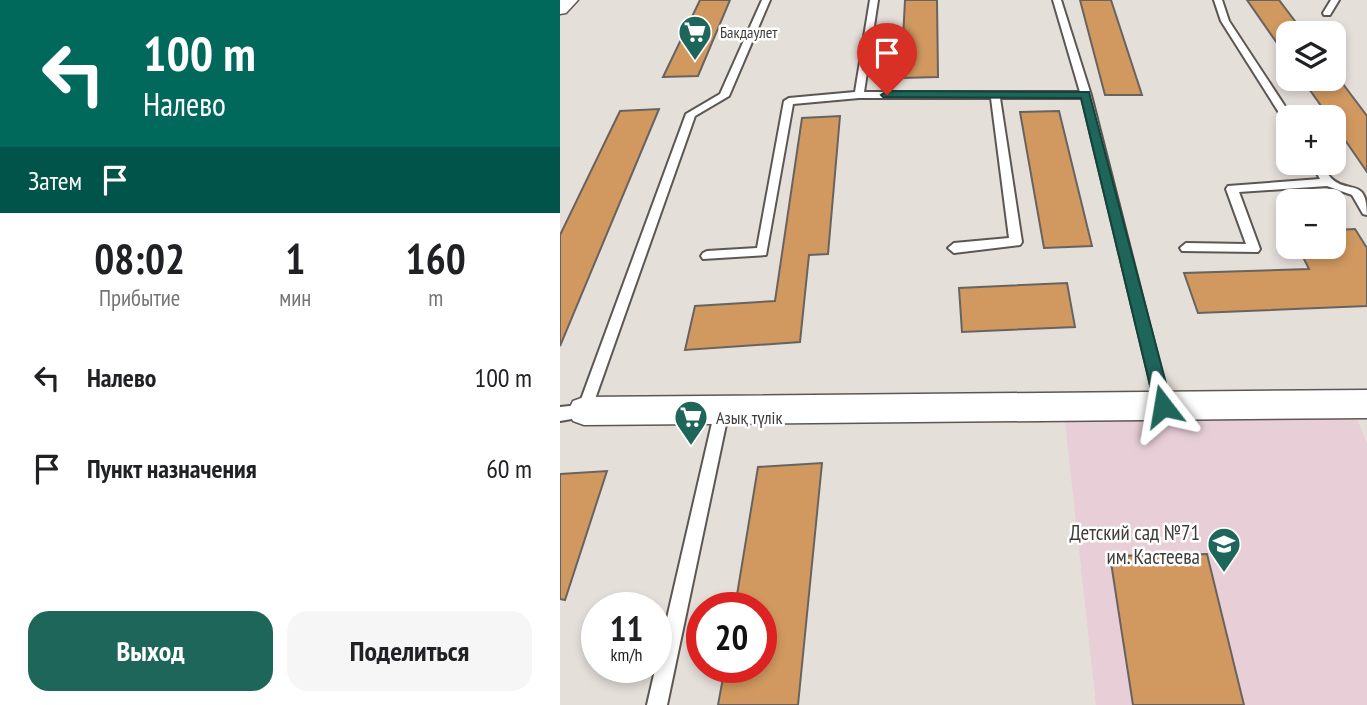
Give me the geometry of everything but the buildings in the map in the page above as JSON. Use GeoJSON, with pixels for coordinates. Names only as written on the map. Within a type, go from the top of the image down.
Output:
{"type":"FeatureCollection","features":[{"type":"Feature","properties":{"kind":"street"},"geometry":{"type":"LineString","coordinates":[[560,9],[569,0]]}},
{"type":"Feature","properties":{"kind":"street"},"geometry":{"type":"LineString","coordinates":[[572,413],[1163,406],[1366,407]]}},
{"type":"Feature","properties":{"kind":"lane"},"geometry":{"type":"LineString","coordinates":[[572,413],[691,114],[724,96],[766,0]]}},
{"type":"Feature","properties":{"kind":"lane"},"geometry":{"type":"LineString","coordinates":[[859,95],[874,0]]}},
{"type":"Feature","properties":{"kind":"lane"},"geometry":{"type":"LineString","coordinates":[[1056,0],[1086,94],[1163,406]]}},
{"type":"Feature","properties":{"kind":"lane"},"geometry":{"type":"LineString","coordinates":[[1218,0],[1226,21],[1279,105]]}},
{"type":"Feature","properties":{"kind":"lane"},"geometry":{"type":"LineString","coordinates":[[1327,13],[1335,0]]}},
{"type":"Feature","properties":{"kind":"lane"},"geometry":{"type":"LineString","coordinates":[[707,256],[762,252],[789,101],[859,95],[1086,94]]}},
{"type":"Feature","properties":{"kind":"lane"},"geometry":{"type":"LineString","coordinates":[[954,248],[1016,242],[995,95]]}},
{"type":"Feature","properties":{"kind":"lane"},"geometry":{"type":"LineString","coordinates":[[1324,175],[1328,182]]}},
{"type":"Feature","properties":{"kind":"lane"},"geometry":{"type":"LineString","coordinates":[[1186,248],[1254,249],[1232,189],[1328,182],[1356,192],[1367,211]]}},
{"type":"Feature","properties":{"kind":"lane"},"geometry":{"type":"LineString","coordinates":[[657,705],[722,410]]}},
{"type":"Feature","properties":{"kind":"shaded area","name":"Детский сад №71 им. Кастеева"},"geometry":{"type":"Polygon","coordinates":[[[1351,405],[1367,443],[1367,705],[1096,705],[1065,422],[1351,405]]]}},
{"type":"Feature","properties":{"kind":"place","name":"Бакдаулет"},"geometry":{"type":"Point","coordinates":[695,62]}},
{"type":"Feature","properties":{"kind":"place","name":"Азық түлік"},"geometry":{"type":"Point","coordinates":[691,447]}},
{"type":"Feature","properties":{"kind":"place","name":"Детский сад №71 им. Кастеева"},"geometry":{"type":"Point","coordinates":[1224,574]}},
{"type":"Feature","properties":{"kind":"route"},"geometry":{"type":"LineString","coordinates":[[887,95],[1086,94],[1163,406]]}}]}
